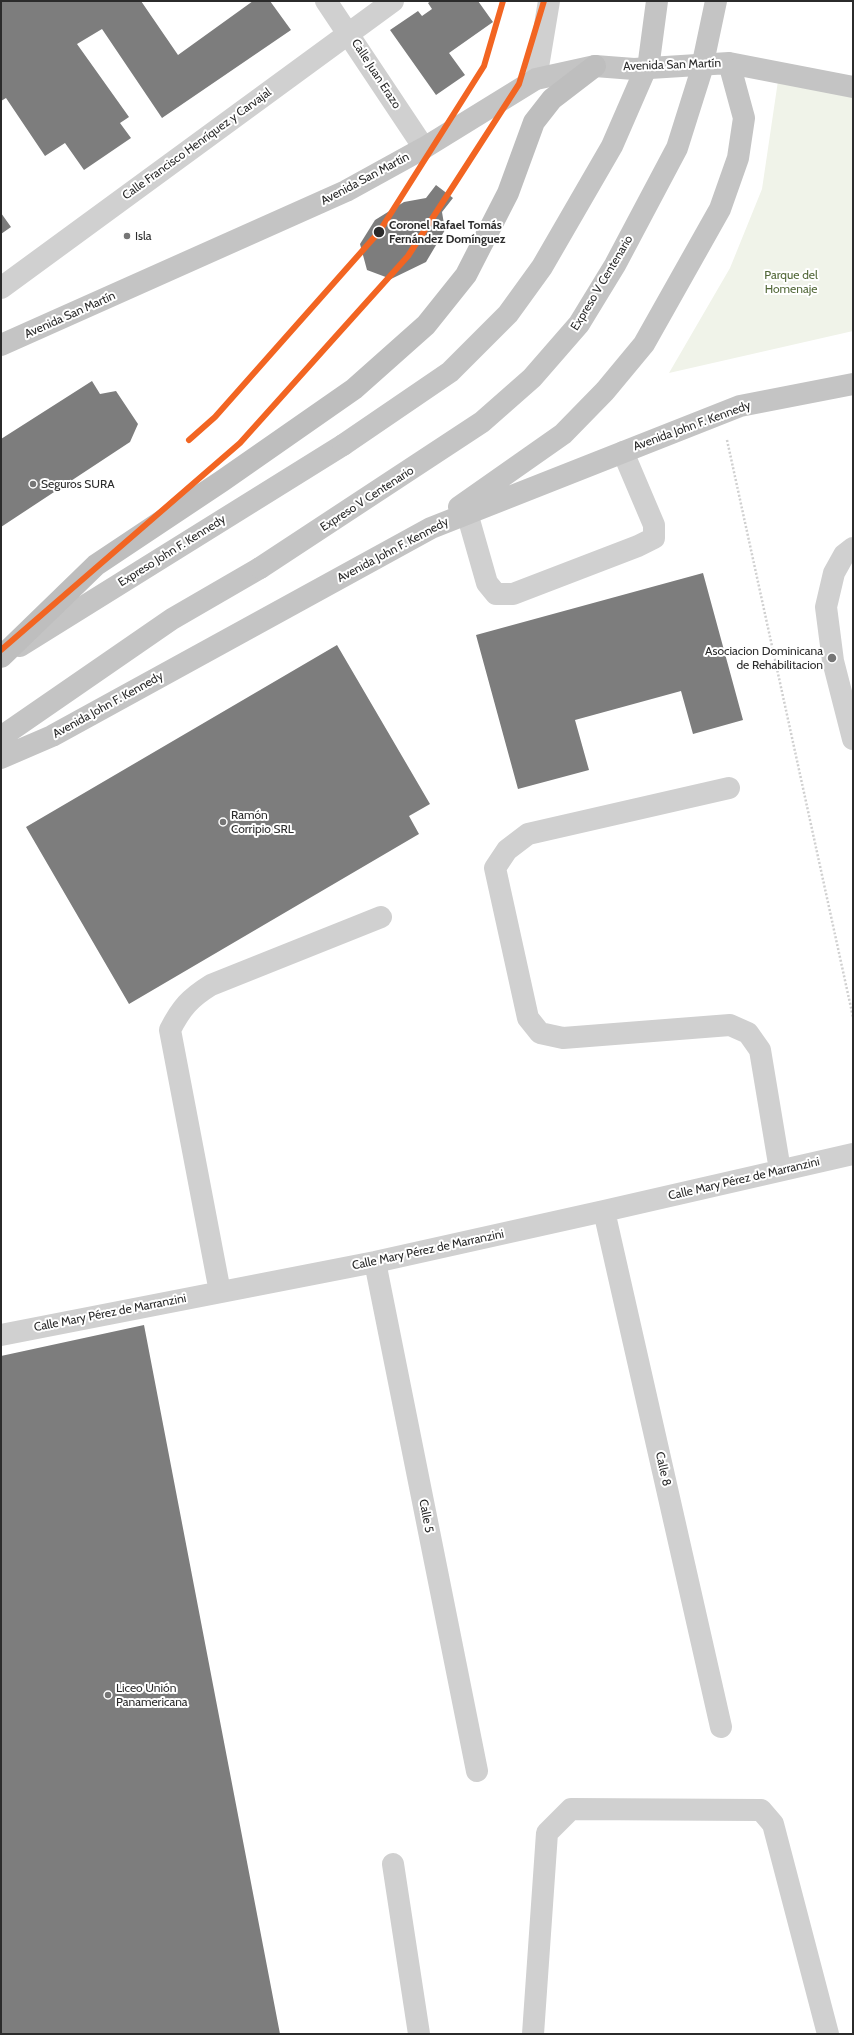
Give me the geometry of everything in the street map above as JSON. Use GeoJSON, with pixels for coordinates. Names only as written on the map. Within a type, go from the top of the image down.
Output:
{"type":"FeatureCollection","features":[{"type":"Feature","properties":{"kind":"highway"},"geometry":{"type":"LineString","coordinates":[[2,657],[96,565],[222,481],[354,389],[426,326],[466,275],[508,193],[534,122],[552,99],[595,66]]}},
{"type":"Feature","properties":{"kind":"main road","name":"Expreso John F. Kennedy"},"geometry":{"type":"LineString","coordinates":[[2,657],[343,445],[450,372],[508,314],[542,267],[612,146],[649,61],[657,1]]}},
{"type":"Feature","properties":{"kind":"main road","name":"Expreso V Centenario"},"geometry":{"type":"LineString","coordinates":[[1,737],[172,619],[260,568],[482,422],[532,378],[579,324],[615,265],[677,148],[701,72],[716,1]]}},
{"type":"Feature","properties":{"kind":"main road","name":"Avenida San Martín"},"geometry":{"type":"LineString","coordinates":[[1,345],[346,191],[424,148],[536,78],[595,66],[634,69],[730,63],[853,87]]}},
{"type":"Feature","properties":{"kind":"main road"},"geometry":{"type":"LineString","coordinates":[[431,528],[563,434],[605,391],[644,344],[720,209],[738,158],[744,118],[730,63]]}},
{"type":"Feature","properties":{"kind":"main road","name":"Avenida John F. Kennedy"},"geometry":{"type":"LineString","coordinates":[[1,758],[52,736],[431,528],[740,406],[853,384]]}},
{"type":"Feature","properties":{"kind":"street","name":"Calle Juan Erazo"},"geometry":{"type":"LineString","coordinates":[[326,1],[349,32],[424,148]]}},
{"type":"Feature","properties":{"kind":"street","name":"Calle Francisco Henríquez y Carvajal"},"geometry":{"type":"LineString","coordinates":[[1,288],[393,1]]}},
{"type":"Feature","properties":{"kind":"street"},"geometry":{"type":"LineString","coordinates":[[536,78],[549,1]]}},
{"type":"Feature","properties":{"kind":"street"},"geometry":{"type":"LineString","coordinates":[[467,513],[487,583],[496,594],[513,594],[638,546],[654,538],[654,525],[623,452]]}},
{"type":"Feature","properties":{"kind":"street"},"geometry":{"type":"LineString","coordinates":[[853,548],[844,555],[834,573],[826,607],[833,661],[853,739]]}},
{"type":"Feature","properties":{"kind":"street"},"geometry":{"type":"LineString","coordinates":[[729,788],[528,834],[507,850],[495,868],[528,1018],[540,1033],[563,1038],[730,1025],[748,1033],[760,1050],[780,1170]]}},
{"type":"Feature","properties":{"kind":"street"},"geometry":{"type":"LineString","coordinates":[[220,1292],[170,1030],[179,1012],[194,995],[211,985],[381,917]]}},
{"type":"Feature","properties":{"kind":"street","name":"Calle Mary Pérez de Marranzini"},"geometry":{"type":"LineString","coordinates":[[1,1335],[375,1262],[853,1154]]}},
{"type":"Feature","properties":{"kind":"street","name":"Calle 8"},"geometry":{"type":"LineString","coordinates":[[604,1211],[721,1727]]}},
{"type":"Feature","properties":{"kind":"street","name":"Calle 5"},"geometry":{"type":"LineString","coordinates":[[375,1262],[477,1771]]}},
{"type":"Feature","properties":{"kind":"street"},"geometry":{"type":"LineString","coordinates":[[533,2034],[547,1834],[571,1809],[761,1810],[773,1824],[828,2034]]}},
{"type":"Feature","properties":{"kind":"street"},"geometry":{"type":"LineString","coordinates":[[393,1864],[419,2034]]}},
{"type":"Feature","properties":{"kind":"path"},"geometry":{"type":"LineString","coordinates":[[721,414],[853,1018]]}},
{"type":"Feature","properties":{"kind":"green space","name":"Parque del Homenaje"},"geometry":{"type":"Polygon","coordinates":[[[779,74],[853,90],[853,331],[669,373],[730,268],[762,189],[779,74]]]}},
{"type":"Feature","properties":{"kind":"building"},"geometry":{"type":"Polygon","coordinates":[[[1,1],[141,1],[178,55],[253,1],[270,1],[291,30],[162,118],[102,29],[77,44],[129,117],[120,123],[131,138],[84,170],[65,143],[45,156],[6,98],[1,101],[1,1]]]}},
{"type":"Feature","properties":{"kind":"building"},"geometry":{"type":"Polygon","coordinates":[[[431,1],[478,1],[493,22],[449,53],[465,75],[436,95],[390,30],[418,11],[422,16],[432,9],[428,3],[431,1]]]}},
{"type":"Feature","properties":{"kind":"building"},"geometry":{"type":"Polygon","coordinates":[[[436,185],[453,198],[442,212],[445,230],[426,262],[391,279],[367,270],[360,244],[375,220],[404,202],[426,198],[436,185]]]}},
{"type":"Feature","properties":{"kind":"building"},"geometry":{"type":"Polygon","coordinates":[[[1,213],[11,227],[1,234],[1,213]]]}},
{"type":"Feature","properties":{"kind":"building","name":"Seguros SURA"},"geometry":{"type":"Polygon","coordinates":[[[92,381],[100,394],[116,391],[138,424],[130,442],[1,527],[1,439],[92,381]]]}},
{"type":"Feature","properties":{"kind":"building"},"geometry":{"type":"Polygon","coordinates":[[[703,573],[743,720],[693,734],[681,691],[575,720],[589,770],[518,789],[476,635],[703,573]]]}},
{"type":"Feature","properties":{"kind":"building","name":"Ramón Corripio SRL"},"geometry":{"type":"Polygon","coordinates":[[[337,645],[430,804],[409,816],[419,834],[129,1004],[26,827],[337,645]]]}},
{"type":"Feature","properties":{"kind":"building","name":"Liceo Unión Panamericana"},"geometry":{"type":"Polygon","coordinates":[[[144,1325],[280,2034],[1,2034],[1,1356],[144,1325]]]}},
{"type":"Feature","properties":{"kind":"transit line"},"geometry":{"type":"LineString","coordinates":[[189,440],[215,417],[379,232],[484,66],[503,1]]}},
{"type":"Feature","properties":{"kind":"transit line"},"geometry":{"type":"LineString","coordinates":[[1,650],[240,443],[408,256],[519,84],[544,1]]}},
{"type":"Feature","properties":{"kind":"place","name":"Coronel Rafael Tomás Fernández Domínguez"},"geometry":{"type":"Point","coordinates":[379,232]}},
{"type":"Feature","properties":{"kind":"place","name":"Isla"},"geometry":{"type":"Point","coordinates":[127,236]}},
{"type":"Feature","properties":{"kind":"place","name":"Seguros SURA"},"geometry":{"type":"Point","coordinates":[33,484]}},
{"type":"Feature","properties":{"kind":"place","name":"Asociacion Dominicana de Rehabilitacion"},"geometry":{"type":"Point","coordinates":[832,658]}},
{"type":"Feature","properties":{"kind":"place","name":"Ramón Corripio SRL"},"geometry":{"type":"Point","coordinates":[223,822]}},
{"type":"Feature","properties":{"kind":"place","name":"Liceo Unión Panamericana"},"geometry":{"type":"Point","coordinates":[108,1695]}}]}
